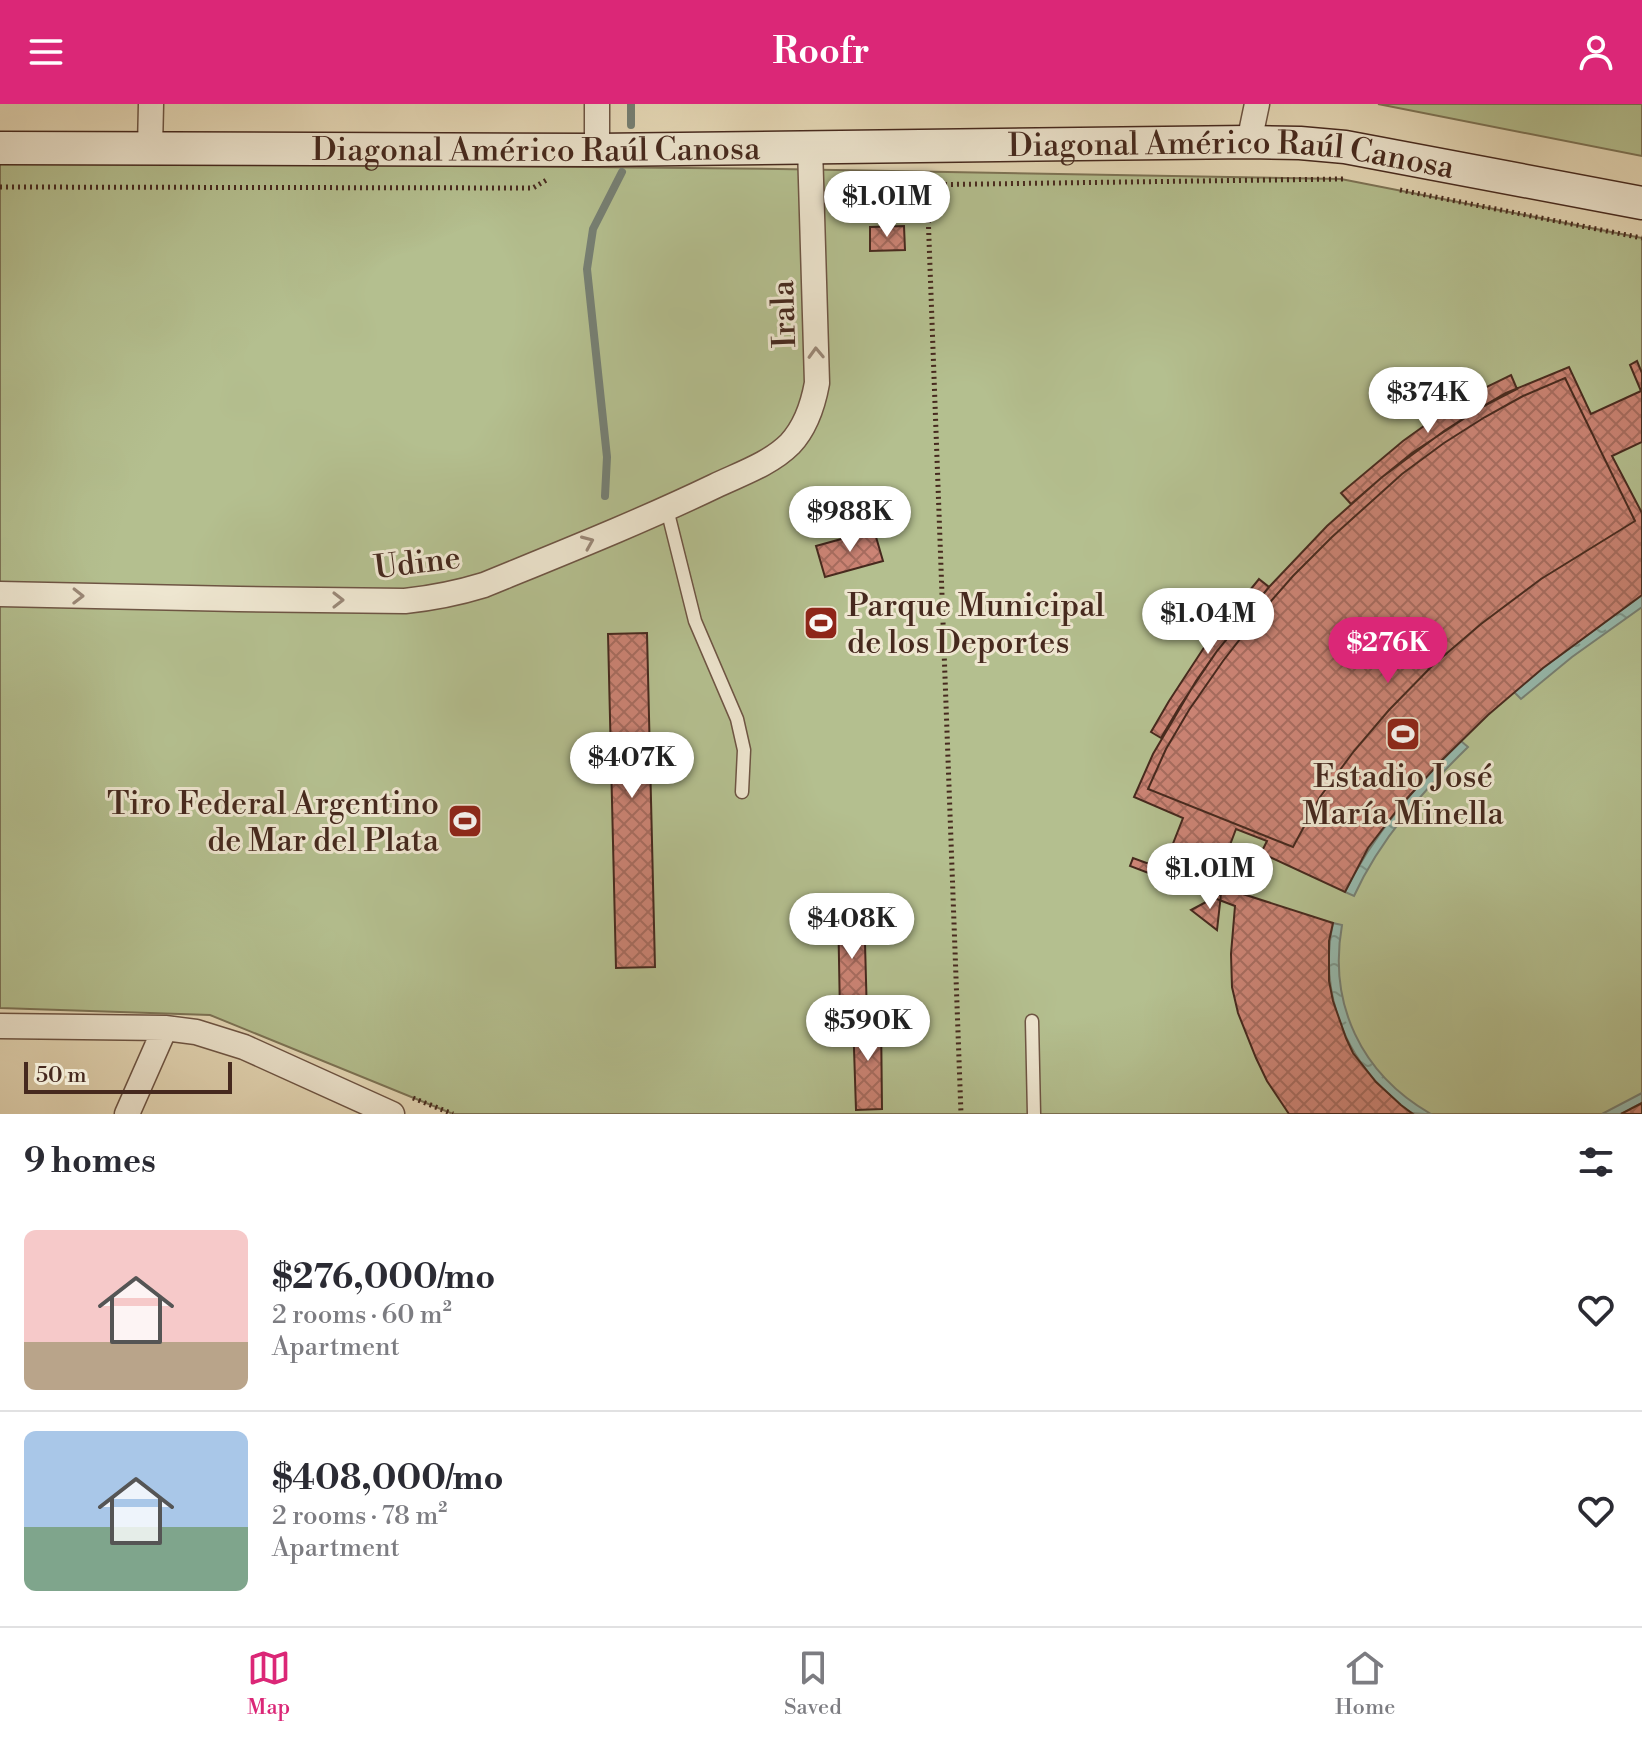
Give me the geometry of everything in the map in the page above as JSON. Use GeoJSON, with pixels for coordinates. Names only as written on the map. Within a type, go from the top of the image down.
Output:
{"type":"FeatureCollection","features":[{"type":"Feature","properties":{"kind":"street"},"geometry":{"type":"LineString","coordinates":[[150,148],[151,104]]}},
{"type":"Feature","properties":{"kind":"street"},"geometry":{"type":"LineString","coordinates":[[597,104],[603,150]]}},
{"type":"Feature","properties":{"kind":"street"},"geometry":{"type":"LineString","coordinates":[[1249,142],[1257,104]]}},
{"type":"Feature","properties":{"kind":"street","name":"Diagonal Américo Raúl Canosa"},"geometry":{"type":"LineString","coordinates":[[0,148],[603,150],[1300,143],[1345,147],[1642,203]]}},
{"type":"Feature","properties":{"kind":"street","name":"Irala"},"geometry":{"type":"LineString","coordinates":[[802,428],[813,405],[817,383],[810,147]]}},
{"type":"Feature","properties":{"kind":"street","name":"Udine"},"geometry":{"type":"LineString","coordinates":[[0,594],[253,600],[405,601],[432,598],[484,585],[667,509],[768,461],[789,444],[802,428]]}},
{"type":"Feature","properties":{"kind":"street"},"geometry":{"type":"LineString","coordinates":[[0,1026],[165,1028],[196,1032],[244,1047],[392,1114]]}},
{"type":"Feature","properties":{"kind":"street"},"geometry":{"type":"LineString","coordinates":[[127,1114],[165,1028]]}},
{"type":"Feature","properties":{"kind":"lane"},"geometry":{"type":"LineString","coordinates":[[667,509],[695,621],[737,719],[744,750],[742,792]]}},
{"type":"Feature","properties":{"kind":"lane"},"geometry":{"type":"LineString","coordinates":[[1032,1021],[1034,1114]]}},
{"type":"Feature","properties":{"kind":"path"},"geometry":{"type":"LineString","coordinates":[[0,187],[533,188],[603,150]]}},
{"type":"Feature","properties":{"kind":"path"},"geometry":{"type":"LineString","coordinates":[[811,187],[1341,179],[1356,182]]}},
{"type":"Feature","properties":{"kind":"path"},"geometry":{"type":"LineString","coordinates":[[927,185],[961,1114]]}},
{"type":"Feature","properties":{"kind":"path"},"geometry":{"type":"LineString","coordinates":[[1386,188],[1642,238]]}},
{"type":"Feature","properties":{"kind":"green space"},"geometry":{"type":"Polygon","coordinates":[[[1378,104],[1642,104],[1642,156],[1378,104]]]}},
{"type":"Feature","properties":{"kind":"green space","name":"Parque Municipal de los Deportes"},"geometry":{"type":"Polygon","coordinates":[[[0,161],[779,169],[1341,179],[1642,238],[1642,1114],[453,1114],[210,1015],[0,1008],[0,161]]]}},
{"type":"Feature","properties":{"kind":"water"},"geometry":{"type":"Polygon","coordinates":[[[1642,595],[1642,607],[1572,657],[1521,699],[1514,692],[1543,668],[1642,595]]]}},
{"type":"Feature","properties":{"kind":"water"},"geometry":{"type":"Polygon","coordinates":[[[1461,741],[1468,747],[1390,835],[1354,896],[1345,892],[1369,850],[1397,812],[1461,741]]]}},
{"type":"Feature","properties":{"kind":"water"},"geometry":{"type":"Polygon","coordinates":[[[1333,923],[1342,925],[1340,982],[1355,1034],[1386,1079],[1431,1114],[1412,1113],[1393,1099],[1368,1072],[1344,1033],[1329,968],[1333,923]]]}},
{"type":"Feature","properties":{"kind":"water"},"geometry":{"type":"Polygon","coordinates":[[[1642,1093],[1642,1103],[1621,1114],[1602,1114],[1642,1093]]]}},
{"type":"Feature","properties":{"kind":"building"},"geometry":{"type":"Polygon","coordinates":[[[904,226],[905,250],[870,251],[870,227],[904,226]]]}},
{"type":"Feature","properties":{"kind":"building"},"geometry":{"type":"Polygon","coordinates":[[[1637,361],[1642,373],[1642,442],[1612,456],[1642,513],[1642,595],[1543,668],[1443,759],[1401,805],[1368,848],[1345,892],[1261,853],[1267,841],[1236,829],[1215,885],[1333,923],[1329,941],[1329,981],[1346,1038],[1353,1053],[1376,1082],[1413,1114],[1289,1114],[1267,1081],[1238,1013],[1232,987],[1231,954],[1235,906],[1130,866],[1133,858],[1163,869],[1183,818],[1134,797],[1153,754],[1196,681],[1269,587],[1327,526],[1381,478],[1412,453],[1480,408],[1506,393],[1569,367],[1591,414],[1641,391],[1630,365],[1637,361]]]}},
{"type":"Feature","properties":{"kind":"building"},"geometry":{"type":"Polygon","coordinates":[[[1511,375],[1517,389],[1444,431],[1351,504],[1341,493],[1435,418],[1472,394],[1511,375]]]}},
{"type":"Feature","properties":{"kind":"building"},"geometry":{"type":"Polygon","coordinates":[[[1565,378],[1635,521],[1541,579],[1432,666],[1354,751],[1320,797],[1293,847],[1148,789],[1166,749],[1223,661],[1293,576],[1332,537],[1402,474],[1444,443],[1523,396],[1565,378]]]}},
{"type":"Feature","properties":{"kind":"building"},"geometry":{"type":"Polygon","coordinates":[[[874,530],[883,561],[825,577],[816,546],[874,530]]]}},
{"type":"Feature","properties":{"kind":"building"},"geometry":{"type":"Polygon","coordinates":[[[1259,579],[1269,587],[1217,651],[1161,738],[1151,732],[1207,643],[1259,579]]]}},
{"type":"Feature","properties":{"kind":"building"},"geometry":{"type":"Polygon","coordinates":[[[647,633],[655,967],[616,968],[608,634],[647,633]]]}},
{"type":"Feature","properties":{"kind":"building"},"geometry":{"type":"Polygon","coordinates":[[[1221,894],[1217,930],[1191,910],[1221,894]]]}},
{"type":"Feature","properties":{"kind":"building"},"geometry":{"type":"Polygon","coordinates":[[[838,905],[864,906],[867,1017],[840,1015],[838,905]]]}},
{"type":"Feature","properties":{"kind":"building"},"geometry":{"type":"Polygon","coordinates":[[[881,1016],[882,1109],[856,1110],[853,1018],[881,1016]]]}},
{"type":"Feature","properties":{"kind":"building"},"geometry":{"type":"Polygon","coordinates":[[[1642,1103],[1642,1114],[1621,1114],[1642,1103]]]}},
{"type":"Feature","properties":{"kind":"waterway"},"geometry":{"type":"LineString","coordinates":[[631,104],[631,125]]}},
{"type":"Feature","properties":{"kind":"waterway"},"geometry":{"type":"LineString","coordinates":[[605,496],[607,457],[587,269],[593,229],[622,172]]}},
{"type":"Feature","properties":{"kind":"place","name":"Parque Municipal de los Deportes"},"geometry":{"type":"Point","coordinates":[821,623]}},
{"type":"Feature","properties":{"kind":"place","name":"Estadio José María Minella"},"geometry":{"type":"Point","coordinates":[1403,734]}},
{"type":"Feature","properties":{"kind":"place","name":"Tiro Federal Argentino de Mar del Plata"},"geometry":{"type":"Point","coordinates":[465,821]}}]}
